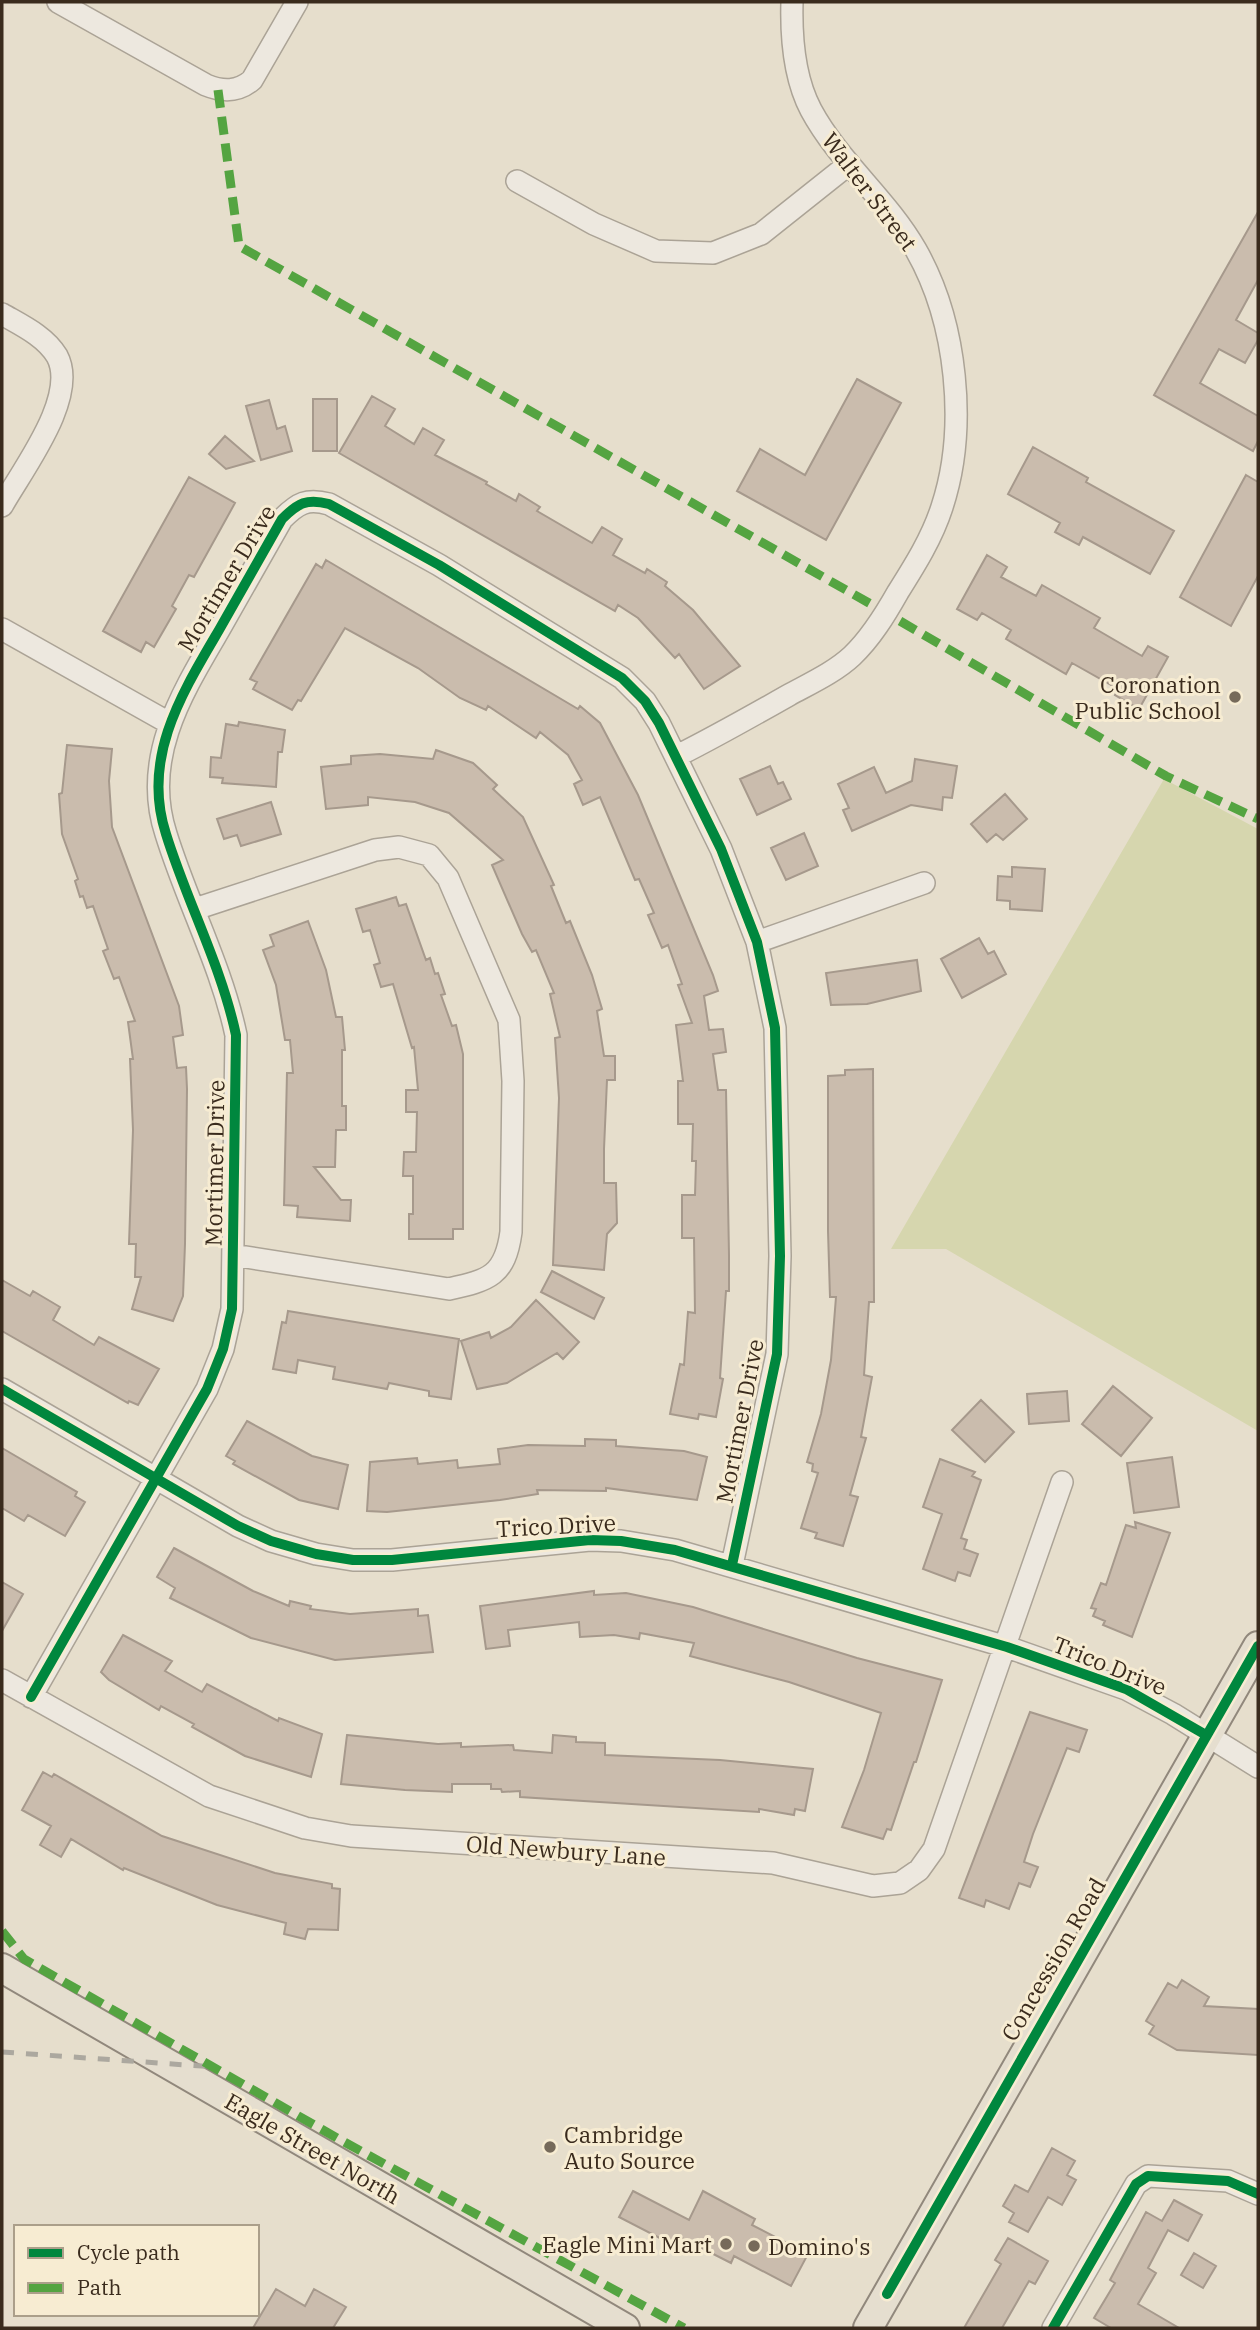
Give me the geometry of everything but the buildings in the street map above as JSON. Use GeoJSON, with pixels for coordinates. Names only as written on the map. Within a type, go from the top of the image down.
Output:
{"type":"FeatureCollection","features":[{"type":"Feature","properties":{"kind":"main road","name":"Concession Road"},"geometry":{"type":"LineString","coordinates":[[868,2328],[1258,1646]]}},
{"type":"Feature","properties":{"kind":"main road","name":"Eagle Street North"},"geometry":{"type":"LineString","coordinates":[[2,1968],[625,2328]]}},
{"type":"Feature","properties":{"kind":"street"},"geometry":{"type":"LineString","coordinates":[[58,2],[206,85],[226,91],[246,86],[252,80],[298,2]]}},
{"type":"Feature","properties":{"kind":"street","name":"Walter Street"},"geometry":{"type":"LineString","coordinates":[[677,756],[807,685],[850,658],[892,602],[925,549],[943,506],[954,421],[955,382],[951,347],[932,283],[898,221],[849,164],[811,110],[795,58],[791,32],[792,2]]}},
{"type":"Feature","properties":{"kind":"street"},"geometry":{"type":"LineString","coordinates":[[517,181],[593,224],[656,251],[713,253],[761,234],[849,164]]}},
{"type":"Feature","properties":{"kind":"street"},"geometry":{"type":"LineString","coordinates":[[2,314],[45,342],[57,356],[63,373],[58,406],[2,506]]}},
{"type":"Feature","properties":{"kind":"street","name":"Mortimer Drive"},"geometry":{"type":"LineString","coordinates":[[31,1697],[207,1390],[223,1349],[232,1309],[236,1035],[228,997],[165,833],[157,795],[161,756],[169,723],[178,701],[282,519],[295,506],[311,499],[329,504],[439,565],[622,678],[645,702],[677,756],[720,849],[757,942],[775,1028],[780,1256],[777,1354],[732,1565]]}},
{"type":"Feature","properties":{"kind":"street"},"geometry":{"type":"LineString","coordinates":[[2,629],[169,723]]}},
{"type":"Feature","properties":{"kind":"street"},"geometry":{"type":"LineString","coordinates":[[195,909],[375,850],[399,847],[429,855],[448,878],[509,1020],[513,1081],[511,1232],[508,1256],[494,1273],[482,1282],[449,1289],[233,1255]]}},
{"type":"Feature","properties":{"kind":"street"},"geometry":{"type":"LineString","coordinates":[[757,942],[924,884]]}},
{"type":"Feature","properties":{"kind":"street","name":"Trico Drive"},"geometry":{"type":"LineString","coordinates":[[2,1389],[214,1513],[271,1541],[316,1554],[353,1560],[392,1560],[590,1540],[621,1541],[676,1550],[1007,1647],[1126,1689],[1258,1767]]}},
{"type":"Feature","properties":{"kind":"street","name":"Old Newbury Lane"},"geometry":{"type":"LineString","coordinates":[[2,1680],[209,1796],[306,1828],[351,1836],[773,1863],[873,1886],[900,1882],[919,1870],[934,1849],[1007,1647],[1062,1482]]}},
{"type":"Feature","properties":{"kind":"street"},"geometry":{"type":"LineString","coordinates":[[1053,2328],[1136,2184],[1148,2176],[1228,2181],[1258,2194]]}},
{"type":"Feature","properties":{"kind":"green space"},"geometry":{"type":"Polygon","coordinates":[[[1164,779],[1258,829],[1258,1431],[946,1249],[891,1249],[1164,779]]]}},
{"type":"Feature","properties":{"kind":"railway"},"geometry":{"type":"LineString","coordinates":[[2,2052],[215,2067]]}},
{"type":"Feature","properties":{"kind":"marked path"},"geometry":{"type":"LineString","coordinates":[[218,90],[239,246],[876,607]]}},
{"type":"Feature","properties":{"kind":"marked path"},"geometry":{"type":"LineString","coordinates":[[900,621],[1166,776],[1258,819]]}},
{"type":"Feature","properties":{"kind":"marked path"},"geometry":{"type":"LineString","coordinates":[[2,1931],[24,1959],[337,2138],[684,2328]]}},
{"type":"Feature","properties":{"kind":"cycle path"},"geometry":{"type":"LineString","coordinates":[[31,1697],[207,1389],[223,1349],[232,1309],[236,1035],[222,984],[166,834],[160,806],[159,779],[162,753],[179,702],[282,519],[303,503],[329,504],[439,565],[622,678],[645,701],[659,723],[721,849],[757,942],[775,1028],[780,1256],[777,1354],[732,1565]]}},
{"type":"Feature","properties":{"kind":"cycle path"},"geometry":{"type":"LineString","coordinates":[[2,1389],[238,1526],[271,1541],[316,1554],[353,1560],[392,1560],[590,1540],[621,1541],[675,1550],[1007,1647],[1126,1689],[1206,1735]]}},
{"type":"Feature","properties":{"kind":"cycle path"},"geometry":{"type":"LineString","coordinates":[[887,2294],[1258,1646]]}},
{"type":"Feature","properties":{"kind":"cycle path"},"geometry":{"type":"LineString","coordinates":[[1053,2328],[1136,2184],[1148,2176],[1228,2181],[1258,2194]]}},
{"type":"Feature","properties":{"kind":"place","name":"Coronation Public School"},"geometry":{"type":"Point","coordinates":[1235,697]}},
{"type":"Feature","properties":{"kind":"place","name":"Cambridge Auto Source"},"geometry":{"type":"Point","coordinates":[550,2147]}},
{"type":"Feature","properties":{"kind":"place","name":"Eagle Mini Mart"},"geometry":{"type":"Point","coordinates":[726,2244]}},
{"type":"Feature","properties":{"kind":"place","name":"Domino's"},"geometry":{"type":"Point","coordinates":[754,2246]}}]}
